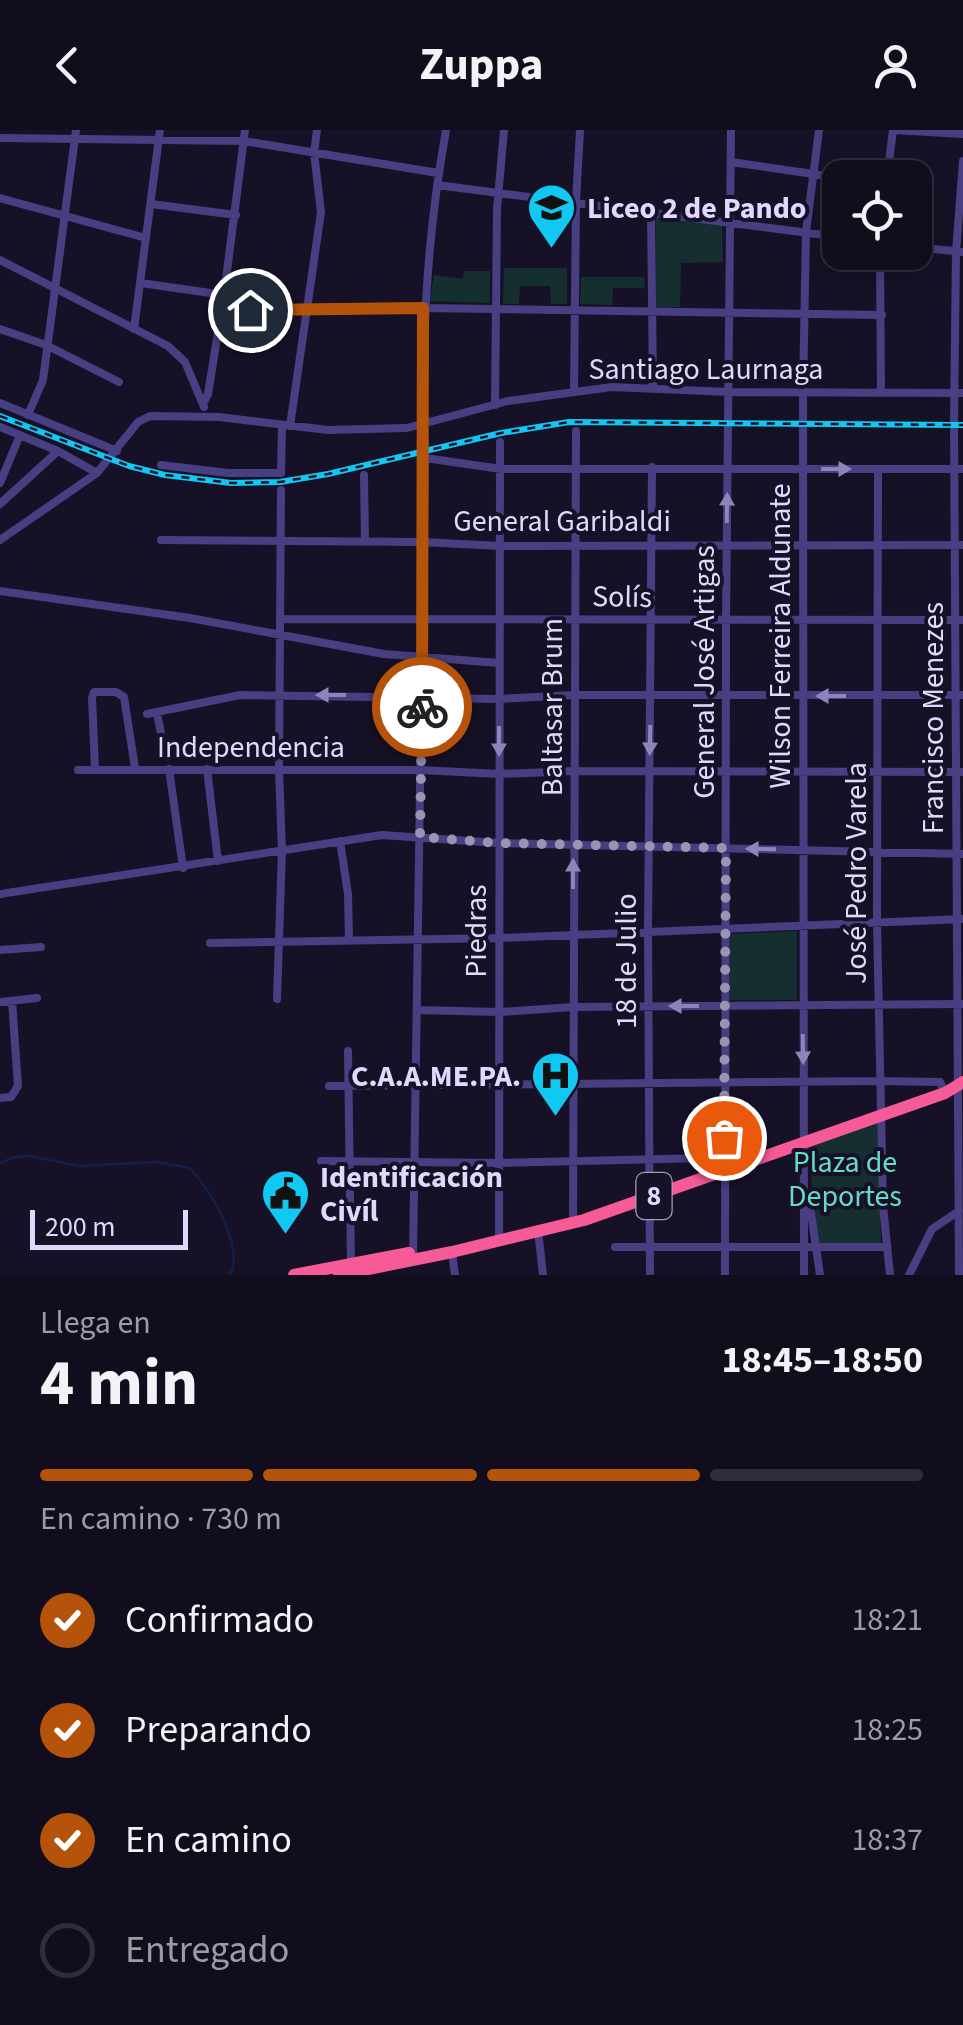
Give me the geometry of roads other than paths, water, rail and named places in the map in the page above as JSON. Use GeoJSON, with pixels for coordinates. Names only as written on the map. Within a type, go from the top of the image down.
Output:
{"type":"FeatureCollection","features":[{"type":"Feature","properties":{"kind":"highway","name":"8"},"geometry":{"type":"LineString","coordinates":[[294,1275],[413,1257],[572,1220],[882,1117],[955,1087]]}},
{"type":"Feature","properties":{"kind":"highway","name":"8"},"geometry":{"type":"LineString","coordinates":[[413,1257],[452,1252],[499,1237]]}},
{"type":"Feature","properties":{"kind":"street"},"geometry":{"type":"LineString","coordinates":[[203,404],[222,310],[245,130]]}},
{"type":"Feature","properties":{"kind":"street"},"geometry":{"type":"LineString","coordinates":[[161,465],[228,473],[282,472],[320,212],[314,153],[317,130]]}},
{"type":"Feature","properties":{"kind":"street"},"geometry":{"type":"LineString","coordinates":[[413,1257],[420,938],[423,308],[446,130]]}},
{"type":"Feature","properties":{"kind":"street"},"geometry":{"type":"LineString","coordinates":[[495,405],[498,192],[504,130]]}},
{"type":"Feature","properties":{"kind":"street"},"geometry":{"type":"LineString","coordinates":[[574,390],[580,130]]}},
{"type":"Feature","properties":{"kind":"street","name":"General José Artigas"},"geometry":{"type":"LineString","coordinates":[[725,1275],[726,620],[732,130]]}},
{"type":"Feature","properties":{"kind":"street","name":"Wilson Ferreira Aldunate"},"geometry":{"type":"LineString","coordinates":[[806,1173],[802,1006],[803,392],[806,232],[820,130]]}},
{"type":"Feature","properties":{"kind":"street"},"geometry":{"type":"LineString","coordinates":[[890,160],[894,130],[963,134]]}},
{"type":"Feature","properties":{"kind":"street"},"geometry":{"type":"LineString","coordinates":[[28,415],[43,380],[76,134]]}},
{"type":"Feature","properties":{"kind":"street"},"geometry":{"type":"LineString","coordinates":[[134,329],[160,135]]}},
{"type":"Feature","properties":{"kind":"street"},"geometry":{"type":"LineString","coordinates":[[0,138],[160,135],[244,141],[438,173]]}},
{"type":"Feature","properties":{"kind":"street","name":"Francisco Menezes"},"geometry":{"type":"LineString","coordinates":[[960,1275],[955,1087],[960,1004],[959,252],[963,161]]}},
{"type":"Feature","properties":{"kind":"street"},"geometry":{"type":"LineString","coordinates":[[731,162],[822,175]]}},
{"type":"Feature","properties":{"kind":"street"},"geometry":{"type":"LineString","coordinates":[[436,185],[822,234]]}},
{"type":"Feature","properties":{"kind":"street"},"geometry":{"type":"LineString","coordinates":[[0,198],[146,238]]}},
{"type":"Feature","properties":{"kind":"street"},"geometry":{"type":"LineString","coordinates":[[151,204],[236,215]]}},
{"type":"Feature","properties":{"kind":"street"},"geometry":{"type":"LineString","coordinates":[[651,211],[653,388]]}},
{"type":"Feature","properties":{"kind":"street"},"geometry":{"type":"LineString","coordinates":[[932,248],[959,252]]}},
{"type":"Feature","properties":{"kind":"street"},"geometry":{"type":"LineString","coordinates":[[0,260],[178,354],[190,372],[207,416]]}},
{"type":"Feature","properties":{"kind":"street"},"geometry":{"type":"LineString","coordinates":[[881,270],[882,392]]}},
{"type":"Feature","properties":{"kind":"street"},"geometry":{"type":"LineString","coordinates":[[142,283],[224,295]]}},
{"type":"Feature","properties":{"kind":"street"},"geometry":{"type":"LineString","coordinates":[[222,310],[423,308],[882,315]]}},
{"type":"Feature","properties":{"kind":"street"},"geometry":{"type":"LineString","coordinates":[[0,329],[46,346],[119,382]]}},
{"type":"Feature","properties":{"kind":"street","name":"Santiago Laurnaga"},"geometry":{"type":"LineString","coordinates":[[1,538],[96,473],[144,418],[207,416],[328,430],[424,425],[495,405],[574,390],[959,392]]}},
{"type":"Feature","properties":{"kind":"street"},"geometry":{"type":"LineString","coordinates":[[0,403],[117,451]]}},
{"type":"Feature","properties":{"kind":"street"},"geometry":{"type":"LineString","coordinates":[[0,427],[58,451],[96,473]]}},
{"type":"Feature","properties":{"kind":"street","name":"Baltasar Brum"},"geometry":{"type":"LineString","coordinates":[[572,1220],[576,431]]}},
{"type":"Feature","properties":{"kind":"street"},"geometry":{"type":"LineString","coordinates":[[0,484],[20,435]]}},
{"type":"Feature","properties":{"kind":"street","name":"Piedras"},"geometry":{"type":"LineString","coordinates":[[499,1237],[500,442]]}},
{"type":"Feature","properties":{"kind":"street"},"geometry":{"type":"LineString","coordinates":[[0,504],[58,451]]}},
{"type":"Feature","properties":{"kind":"street"},"geometry":{"type":"LineString","coordinates":[[425,458],[501,468],[959,470]]}},
{"type":"Feature","properties":{"kind":"street","name":"18 de Julio"},"geometry":{"type":"LineString","coordinates":[[650,1275],[652,468]]}},
{"type":"Feature","properties":{"kind":"street","name":"José Pedro Varela"},"geometry":{"type":"LineString","coordinates":[[878,469],[877,922],[890,1275]]}},
{"type":"Feature","properties":{"kind":"street"},"geometry":{"type":"LineString","coordinates":[[364,475],[365,542]]}},
{"type":"Feature","properties":{"kind":"street"},"geometry":{"type":"LineString","coordinates":[[277,999],[282,851],[281,490]]}},
{"type":"Feature","properties":{"kind":"street","name":"General Garibaldi"},"geometry":{"type":"LineString","coordinates":[[161,540],[500,546],[959,545]]}},
{"type":"Feature","properties":{"kind":"street"},"geometry":{"type":"LineString","coordinates":[[0,591],[384,654],[499,664]]}},
{"type":"Feature","properties":{"kind":"street","name":"Solís"},"geometry":{"type":"LineString","coordinates":[[280,619],[959,620]]}},
{"type":"Feature","properties":{"kind":"street"},"geometry":{"type":"LineString","coordinates":[[95,768],[92,698],[94,692],[108,691],[124,697],[135,768]]}},
{"type":"Feature","properties":{"kind":"street"},"geometry":{"type":"LineString","coordinates":[[147,714],[234,695],[959,696]]}},
{"type":"Feature","properties":{"kind":"street"},"geometry":{"type":"LineString","coordinates":[[157,712],[164,745]]}},
{"type":"Feature","properties":{"kind":"street"},"geometry":{"type":"LineString","coordinates":[[169,769],[183,868]]}},
{"type":"Feature","properties":{"kind":"street","name":"Independencia"},"geometry":{"type":"LineString","coordinates":[[78,770],[421,770],[499,774],[959,772]]}},
{"type":"Feature","properties":{"kind":"street"},"geometry":{"type":"LineString","coordinates":[[208,770],[218,861]]}},
{"type":"Feature","properties":{"kind":"street"},"geometry":{"type":"LineString","coordinates":[[0,894],[382,835],[498,843],[959,854]]}},
{"type":"Feature","properties":{"kind":"street"},"geometry":{"type":"LineString","coordinates":[[340,841],[350,940]]}},
{"type":"Feature","properties":{"kind":"street"},"geometry":{"type":"LineString","coordinates":[[210,942],[499,938],[959,919]]}},
{"type":"Feature","properties":{"kind":"street"},"geometry":{"type":"LineString","coordinates":[[0,950],[40,947]]}},
{"type":"Feature","properties":{"kind":"street"},"geometry":{"type":"LineString","coordinates":[[0,1002],[37,998]]}},
{"type":"Feature","properties":{"kind":"street"},"geometry":{"type":"LineString","coordinates":[[0,1098],[11,1097],[18,1086],[12,1001]]}},
{"type":"Feature","properties":{"kind":"street"},"geometry":{"type":"LineString","coordinates":[[417,1010],[960,1004]]}},
{"type":"Feature","properties":{"kind":"street"},"geometry":{"type":"LineString","coordinates":[[347,1270],[348,1051]]}},
{"type":"Feature","properties":{"kind":"street"},"geometry":{"type":"LineString","coordinates":[[329,1086],[880,1080],[940,1082],[955,1087]]}},
{"type":"Feature","properties":{"kind":"street"},"geometry":{"type":"LineString","coordinates":[[321,1161],[498,1163],[704,1158],[725,1168]]}},
{"type":"Feature","properties":{"kind":"street"},"geometry":{"type":"LineString","coordinates":[[806,1173],[820,1275]]}},
{"type":"Feature","properties":{"kind":"street"},"geometry":{"type":"LineString","coordinates":[[804,1275],[806,1173]]}},
{"type":"Feature","properties":{"kind":"street"},"geometry":{"type":"LineString","coordinates":[[908,1275],[932,1229],[959,1211]]}},
{"type":"Feature","properties":{"kind":"street"},"geometry":{"type":"LineString","coordinates":[[538,1228],[543,1275]]}},
{"type":"Feature","properties":{"kind":"street"},"geometry":{"type":"LineString","coordinates":[[615,1247],[887,1246]]}},
{"type":"Feature","properties":{"kind":"street"},"geometry":{"type":"LineString","coordinates":[[452,1252],[455,1275]]}},
{"type":"Feature","properties":{"kind":"waterway"},"geometry":{"type":"LineString","coordinates":[[0,1163],[29,1156],[79,1166],[156,1162],[189,1168],[223,1218],[233,1250],[230,1275]]}},
{"type":"Feature","properties":{"kind":"railway"},"geometry":{"type":"LineString","coordinates":[[0,416],[129,466],[231,483],[280,482],[328,474],[501,433],[569,422],[963,425]]}},
{"type":"Feature","properties":{"kind":"place","name":"Liceo 2 de Pando"},"geometry":{"type":"Point","coordinates":[552,250]}},
{"type":"Feature","properties":{"kind":"place","name":"C.A.A.ME.PA."},"geometry":{"type":"Point","coordinates":[556,1118]}},
{"type":"Feature","properties":{"kind":"place","name":"Identificación Civíl"},"geometry":{"type":"Point","coordinates":[285,1236]}},
{"type":"Feature","properties":{"kind":"park label","name":"Plaza de Deportes"},"geometry":{"type":"Point","coordinates":[845,1179]}}]}
